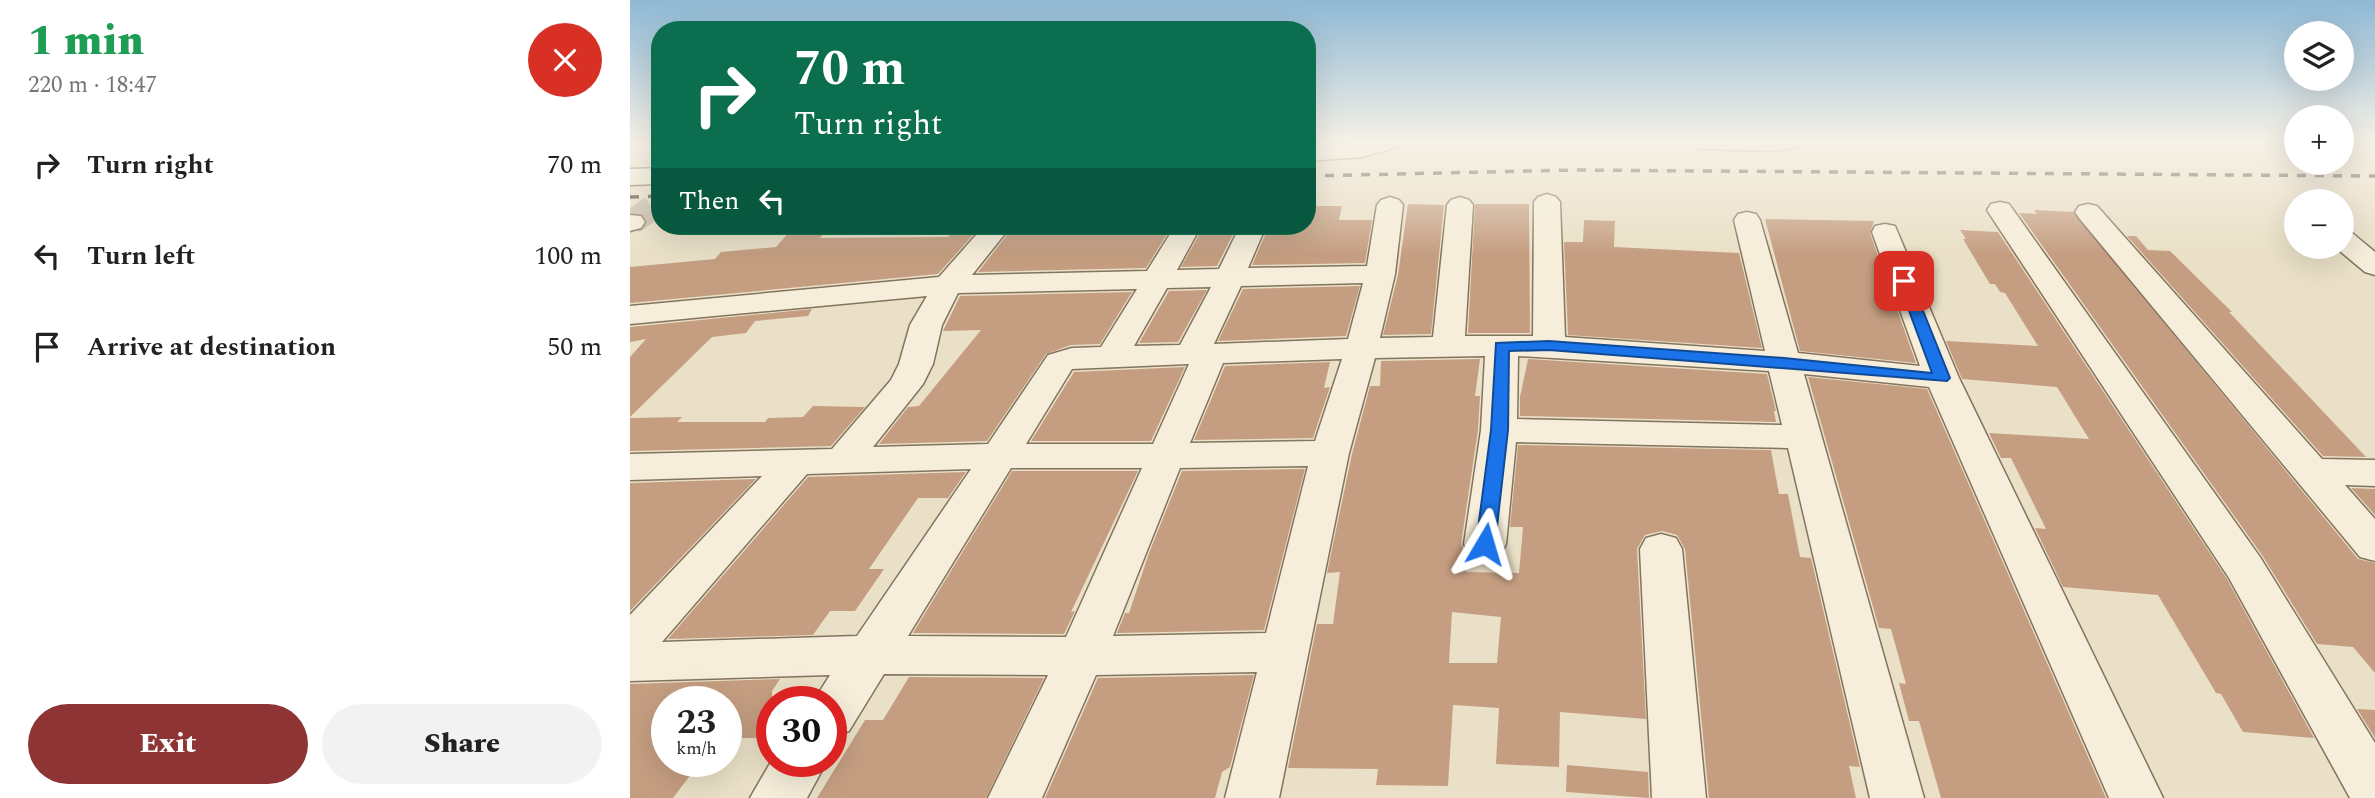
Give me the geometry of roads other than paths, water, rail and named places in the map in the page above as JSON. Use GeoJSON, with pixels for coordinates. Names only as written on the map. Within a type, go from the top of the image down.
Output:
{"type":"FeatureCollection","features":[{"type":"Feature","properties":{"kind":"street"},"geometry":{"type":"LineString","coordinates":[[1547,202],[1549,346]]}},
{"type":"Feature","properties":{"kind":"street"},"geometry":{"type":"LineString","coordinates":[[1252,798],[1330,453],[1361,350],[1380,274],[1390,205]]}},
{"type":"Feature","properties":{"kind":"street"},"geometry":{"type":"LineString","coordinates":[[1448,346],[1460,205]]}},
{"type":"Feature","properties":{"kind":"street"},"geometry":{"type":"LineString","coordinates":[[2000,209],[2245,568],[2375,792]]}},
{"type":"Feature","properties":{"kind":"street"},"geometry":{"type":"LineString","coordinates":[[2088,212],[2375,546]]}},
{"type":"Feature","properties":{"kind":"street"},"geometry":{"type":"LineString","coordinates":[[1747,220],[1897,798]]}},
{"type":"Feature","properties":{"kind":"street"},"geometry":{"type":"LineString","coordinates":[[1885,232],[1942,378],[2136,798]]}},
{"type":"Feature","properties":{"kind":"street"},"geometry":{"type":"LineString","coordinates":[[842,461],[906,384],[916,364],[926,325],[948,285],[990,235]]}},
{"type":"Feature","properties":{"kind":"street"},"geometry":{"type":"LineString","coordinates":[[1112,356],[1183,235]]}},
{"type":"Feature","properties":{"kind":"street"},"geometry":{"type":"LineString","coordinates":[[1014,798],[1081,656],[1167,456],[1204,334],[1249,235]]}},
{"type":"Feature","properties":{"kind":"street"},"geometry":{"type":"LineString","coordinates":[[2354,249],[2375,266]]}},
{"type":"Feature","properties":{"kind":"street"},"geometry":{"type":"LineString","coordinates":[[630,315],[948,285],[1157,277],[1380,274]]}},
{"type":"Feature","properties":{"kind":"street"},"geometry":{"type":"LineString","coordinates":[[847,692],[1060,362],[1072,358],[1448,346],[1549,346],[1784,362],[1942,378]]}},
{"type":"Feature","properties":{"kind":"street"},"geometry":{"type":"LineString","coordinates":[[1485,544],[1499,430],[1502,346]]}},
{"type":"Feature","properties":{"kind":"street"},"geometry":{"type":"LineString","coordinates":[[1499,430],[1803,437]]}},
{"type":"Feature","properties":{"kind":"street"},"geometry":{"type":"LineString","coordinates":[[630,467],[1000,456],[1330,453]]}},
{"type":"Feature","properties":{"kind":"street"},"geometry":{"type":"LineString","coordinates":[[630,646],[796,462]]}},
{"type":"Feature","properties":{"kind":"street"},"geometry":{"type":"LineString","coordinates":[[2310,471],[2375,473]]}},
{"type":"Feature","properties":{"kind":"street"},"geometry":{"type":"LineString","coordinates":[[1661,549],[1679,798]]}},
{"type":"Feature","properties":{"kind":"street"},"geometry":{"type":"LineString","coordinates":[[630,662],[872,655],[1081,656],[1287,652]]}},
{"type":"Feature","properties":{"kind":"street"},"geometry":{"type":"LineString","coordinates":[[777,798],[791,777]]}},
{"type":"Feature","properties":{"kind":"tunnel"},"geometry":{"type":"LineString","coordinates":[[632,222],[651,208]]}},
{"type":"Feature","properties":{"kind":"railway"},"geometry":{"type":"LineString","coordinates":[[630,197],[651,196]]}}]}
